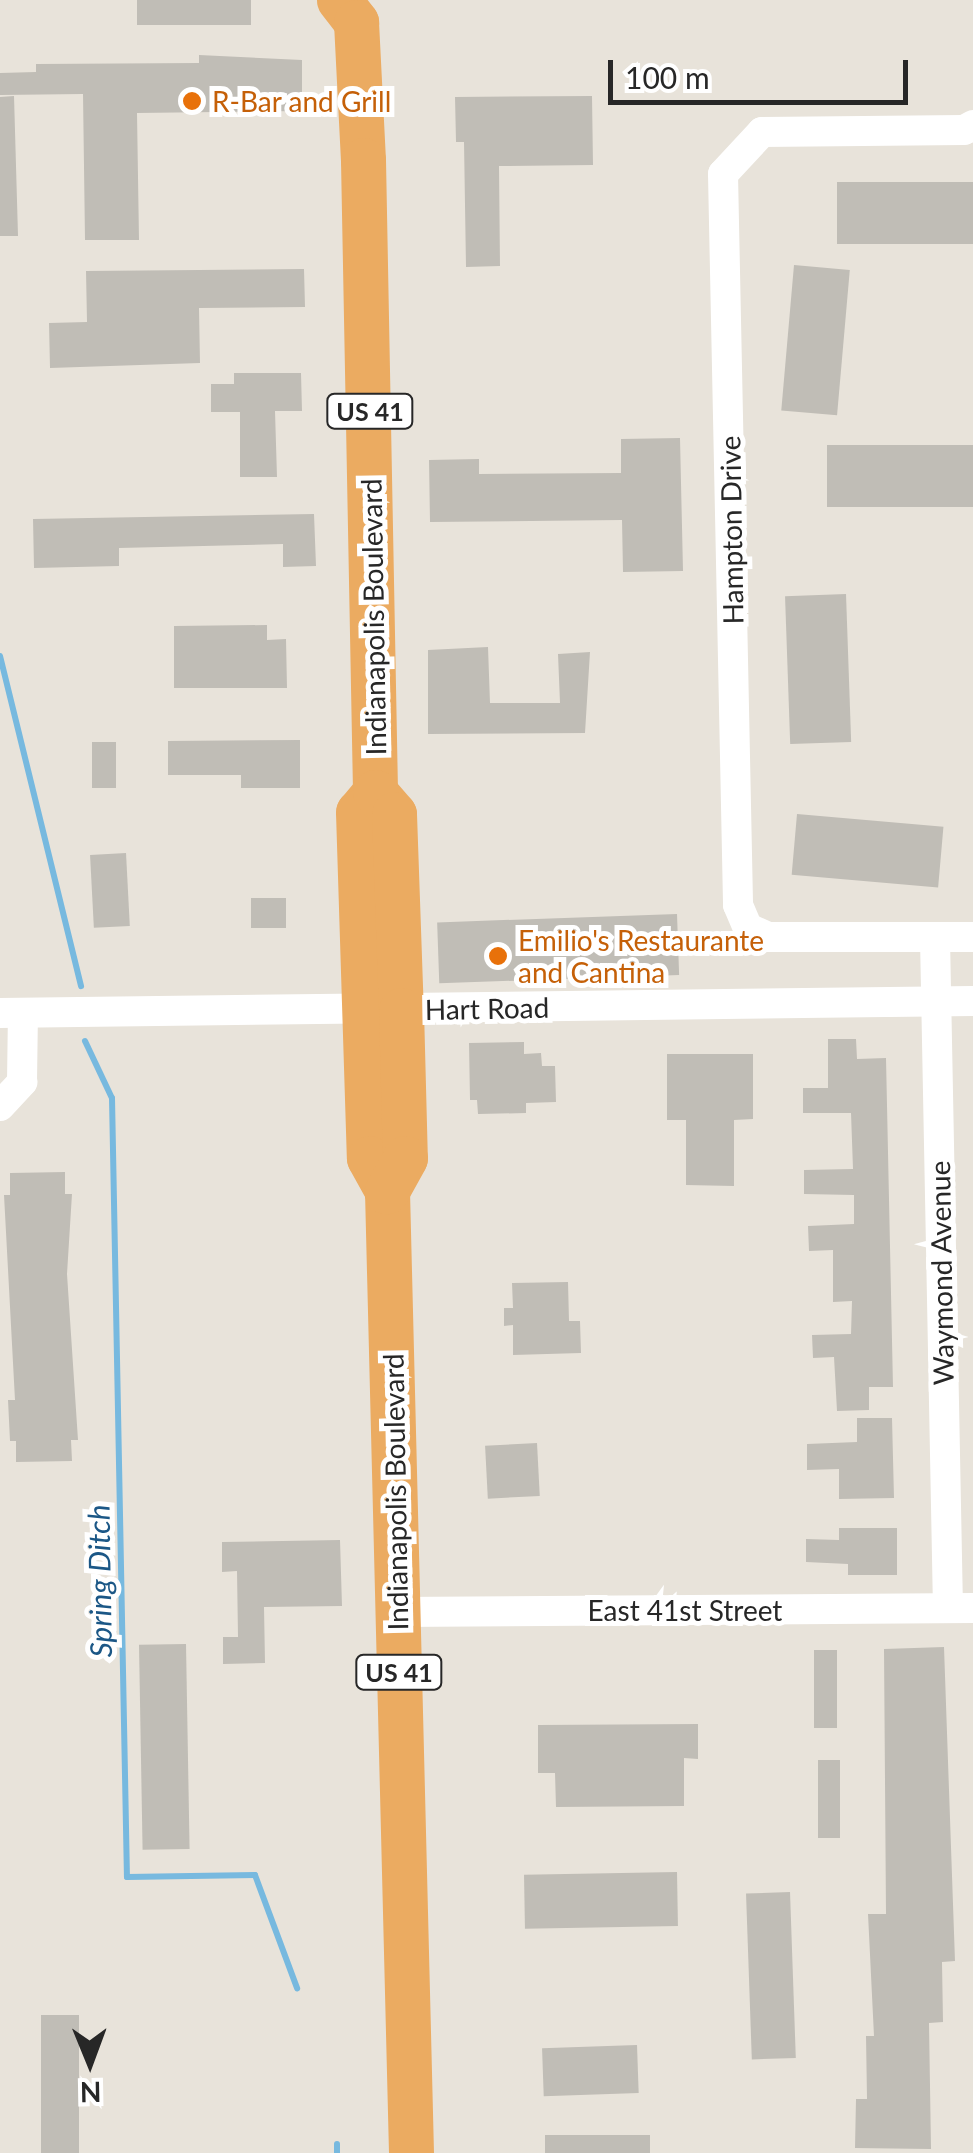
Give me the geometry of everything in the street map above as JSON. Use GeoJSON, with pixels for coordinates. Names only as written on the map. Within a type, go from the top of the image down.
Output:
{"type":"FeatureCollection","features":[{"type":"Feature","properties":{"kind":"highway","name":"Indianapolis Boulevard"},"geometry":{"type":"LineString","coordinates":[[358,7],[375,792],[358,812],[383,1010],[369,1158],[387,1190],[410,2153]]}},
{"type":"Feature","properties":{"kind":"street","name":"Hampton Drive"},"geometry":{"type":"LineString","coordinates":[[973,124],[964,130],[762,132],[723,174],[738,905],[748,928],[768,937],[973,937]]}},
{"type":"Feature","properties":{"kind":"street","name":"Waymond Avenue"},"geometry":{"type":"LineString","coordinates":[[935,938],[961,1608]]}},
{"type":"Feature","properties":{"kind":"street","name":"Hart Road"},"geometry":{"type":"LineString","coordinates":[[12,1013],[973,1001]]}},
{"type":"Feature","properties":{"kind":"street"},"geometry":{"type":"LineString","coordinates":[[0,1106],[22,1082],[12,1013]]}},
{"type":"Feature","properties":{"kind":"street","name":"East 41st Street"},"geometry":{"type":"LineString","coordinates":[[398,1612],[961,1608]]}},
{"type":"Feature","properties":{"kind":"building"},"geometry":{"type":"Polygon","coordinates":[[[137,0],[251,0],[251,25],[137,25],[137,0]]]}},
{"type":"Feature","properties":{"kind":"building"},"geometry":{"type":"Polygon","coordinates":[[[199,55],[302,60],[302,111],[137,113],[139,240],[85,240],[83,94],[0,95],[0,73],[36,72],[36,64],[199,63],[199,55]]]}},
{"type":"Feature","properties":{"kind":"building"},"geometry":{"type":"Polygon","coordinates":[[[14,96],[18,236],[0,236],[0,97],[14,96]]]}},
{"type":"Feature","properties":{"kind":"building"},"geometry":{"type":"Polygon","coordinates":[[[592,96],[593,165],[499,166],[500,266],[466,267],[464,142],[456,142],[455,97],[592,96]]]}},
{"type":"Feature","properties":{"kind":"building"},"geometry":{"type":"Polygon","coordinates":[[[837,182],[973,182],[973,244],[837,244],[837,182]]]}},
{"type":"Feature","properties":{"kind":"building"},"geometry":{"type":"Polygon","coordinates":[[[794,265],[850,270],[837,415],[781,410],[794,265]]]}},
{"type":"Feature","properties":{"kind":"building"},"geometry":{"type":"Polygon","coordinates":[[[304,269],[305,307],[199,308],[200,363],[50,368],[49,323],[87,322],[86,271],[304,269]]]}},
{"type":"Feature","properties":{"kind":"building"},"geometry":{"type":"Polygon","coordinates":[[[234,373],[301,373],[302,411],[275,411],[277,477],[240,477],[240,412],[211,412],[211,384],[234,384],[234,373]]]}},
{"type":"Feature","properties":{"kind":"building"},"geometry":{"type":"Polygon","coordinates":[[[680,438],[683,571],[623,572],[622,520],[430,522],[429,460],[479,459],[479,474],[621,473],[621,439],[680,438]]]}},
{"type":"Feature","properties":{"kind":"building"},"geometry":{"type":"Polygon","coordinates":[[[827,445],[973,445],[973,507],[827,507],[827,445]]]}},
{"type":"Feature","properties":{"kind":"building"},"geometry":{"type":"Polygon","coordinates":[[[314,514],[316,566],[283,567],[283,544],[119,548],[119,566],[34,568],[33,519],[314,514]]]}},
{"type":"Feature","properties":{"kind":"building"},"geometry":{"type":"Polygon","coordinates":[[[846,594],[851,742],[790,744],[785,596],[846,594]]]}},
{"type":"Feature","properties":{"kind":"building"},"geometry":{"type":"Polygon","coordinates":[[[267,625],[267,640],[286,639],[287,688],[174,688],[174,626],[267,625]]]}},
{"type":"Feature","properties":{"kind":"building"},"geometry":{"type":"Polygon","coordinates":[[[488,647],[490,703],[560,703],[558,654],[590,652],[585,733],[428,734],[428,650],[488,647]]]}},
{"type":"Feature","properties":{"kind":"building"},"geometry":{"type":"Polygon","coordinates":[[[300,740],[300,788],[241,788],[241,775],[168,775],[168,741],[300,740]]]}},
{"type":"Feature","properties":{"kind":"building"},"geometry":{"type":"Polygon","coordinates":[[[92,742],[116,742],[116,788],[92,788],[92,742]]]}},
{"type":"Feature","properties":{"kind":"building"},"geometry":{"type":"Polygon","coordinates":[[[797,814],[943,827],[938,888],[792,875],[797,814]]]}},
{"type":"Feature","properties":{"kind":"building"},"geometry":{"type":"Polygon","coordinates":[[[126,853],[130,926],[94,928],[90,855],[126,853]]]}},
{"type":"Feature","properties":{"kind":"building"},"geometry":{"type":"Polygon","coordinates":[[[251,898],[286,898],[286,928],[251,928],[251,898]]]}},
{"type":"Feature","properties":{"kind":"building"},"geometry":{"type":"Polygon","coordinates":[[[677,914],[679,975],[439,983],[437,922],[677,914]]]}},
{"type":"Feature","properties":{"kind":"building"},"geometry":{"type":"Polygon","coordinates":[[[828,1039],[856,1039],[857,1059],[886,1058],[893,1387],[869,1387],[869,1410],[837,1411],[834,1357],[813,1358],[812,1335],[851,1334],[852,1301],[833,1302],[833,1250],[809,1251],[808,1226],[854,1224],[854,1195],[804,1194],[804,1170],[853,1169],[851,1113],[803,1113],[803,1088],[828,1088],[828,1039]]]}},
{"type":"Feature","properties":{"kind":"building"},"geometry":{"type":"Polygon","coordinates":[[[524,1042],[524,1054],[541,1053],[542,1066],[555,1066],[556,1102],[526,1103],[526,1113],[478,1114],[477,1100],[470,1100],[469,1043],[524,1042]]]}},
{"type":"Feature","properties":{"kind":"building"},"geometry":{"type":"Polygon","coordinates":[[[667,1054],[753,1054],[753,1119],[734,1120],[734,1186],[686,1185],[686,1120],[667,1120],[667,1054]]]}},
{"type":"Feature","properties":{"kind":"building"},"geometry":{"type":"Polygon","coordinates":[[[65,1172],[65,1194],[72,1194],[67,1274],[78,1440],[71,1440],[72,1461],[16,1462],[16,1441],[10,1441],[8,1400],[15,1400],[4,1195],[10,1195],[10,1173],[65,1172]]]}},
{"type":"Feature","properties":{"kind":"building"},"geometry":{"type":"Polygon","coordinates":[[[568,1282],[569,1321],[580,1321],[581,1353],[513,1355],[513,1325],[504,1326],[504,1308],[513,1308],[512,1283],[568,1282]]]}},
{"type":"Feature","properties":{"kind":"building"},"geometry":{"type":"Polygon","coordinates":[[[857,1418],[892,1418],[894,1498],[839,1499],[839,1469],[807,1470],[807,1444],[857,1442],[857,1418]]]}},
{"type":"Feature","properties":{"kind":"building"},"geometry":{"type":"Polygon","coordinates":[[[537,1443],[540,1496],[488,1499],[485,1446],[537,1443]]]}},
{"type":"Feature","properties":{"kind":"building"},"geometry":{"type":"Polygon","coordinates":[[[839,1528],[897,1528],[897,1575],[848,1575],[848,1564],[806,1562],[806,1539],[839,1540],[839,1528]]]}},
{"type":"Feature","properties":{"kind":"building"},"geometry":{"type":"Polygon","coordinates":[[[340,1540],[342,1606],[264,1607],[265,1663],[223,1664],[223,1637],[238,1637],[237,1571],[222,1572],[222,1542],[340,1540]]]}},
{"type":"Feature","properties":{"kind":"building"},"geometry":{"type":"Polygon","coordinates":[[[186,1644],[190,1849],[143,1850],[139,1645],[186,1644]]]}},
{"type":"Feature","properties":{"kind":"building"},"geometry":{"type":"Polygon","coordinates":[[[944,1647],[955,1961],[942,1962],[943,2022],[929,2023],[931,2149],[855,2148],[856,2099],[867,2099],[866,2036],[874,2036],[868,1914],[886,1914],[884,1649],[944,1647]]]}},
{"type":"Feature","properties":{"kind":"building"},"geometry":{"type":"Polygon","coordinates":[[[814,1650],[837,1650],[837,1728],[814,1728],[814,1650]]]}},
{"type":"Feature","properties":{"kind":"building"},"geometry":{"type":"Polygon","coordinates":[[[698,1724],[698,1759],[684,1758],[684,1806],[556,1807],[555,1773],[538,1773],[538,1725],[698,1724]]]}},
{"type":"Feature","properties":{"kind":"building"},"geometry":{"type":"Polygon","coordinates":[[[818,1760],[840,1760],[840,1838],[818,1838],[818,1760]]]}},
{"type":"Feature","properties":{"kind":"building"},"geometry":{"type":"Polygon","coordinates":[[[677,1872],[678,1926],[525,1929],[524,1875],[677,1872]]]}},
{"type":"Feature","properties":{"kind":"building"},"geometry":{"type":"Polygon","coordinates":[[[790,1892],[796,2058],[752,2059],[746,1894],[790,1892]]]}},
{"type":"Feature","properties":{"kind":"building"},"geometry":{"type":"Polygon","coordinates":[[[41,2015],[79,2015],[79,2153],[41,2153],[41,2015]]]}},
{"type":"Feature","properties":{"kind":"building"},"geometry":{"type":"Polygon","coordinates":[[[637,2045],[639,2093],[544,2096],[542,2048],[637,2045]]]}},
{"type":"Feature","properties":{"kind":"building"},"geometry":{"type":"Polygon","coordinates":[[[545,2135],[650,2135],[650,2153],[545,2153],[545,2135]]]}},
{"type":"Feature","properties":{"kind":"waterway"},"geometry":{"type":"LineString","coordinates":[[0,656],[81,986]]}},
{"type":"Feature","properties":{"kind":"waterway","name":"Spring Ditch"},"geometry":{"type":"LineString","coordinates":[[85,1041],[112,1098],[127,1877],[255,1875],[297,1988]]}},
{"type":"Feature","properties":{"kind":"waterway","name":"Spring Ditch"},"geometry":{"type":"LineString","coordinates":[[337,2144],[337,2153]]}},
{"type":"Feature","properties":{"kind":"place","name":"R-Bar and Grill"},"geometry":{"type":"Point","coordinates":[192,101]}},
{"type":"Feature","properties":{"kind":"place","name":"Emilio's Restaurante and Cantina"},"geometry":{"type":"Point","coordinates":[498,956]}}]}
